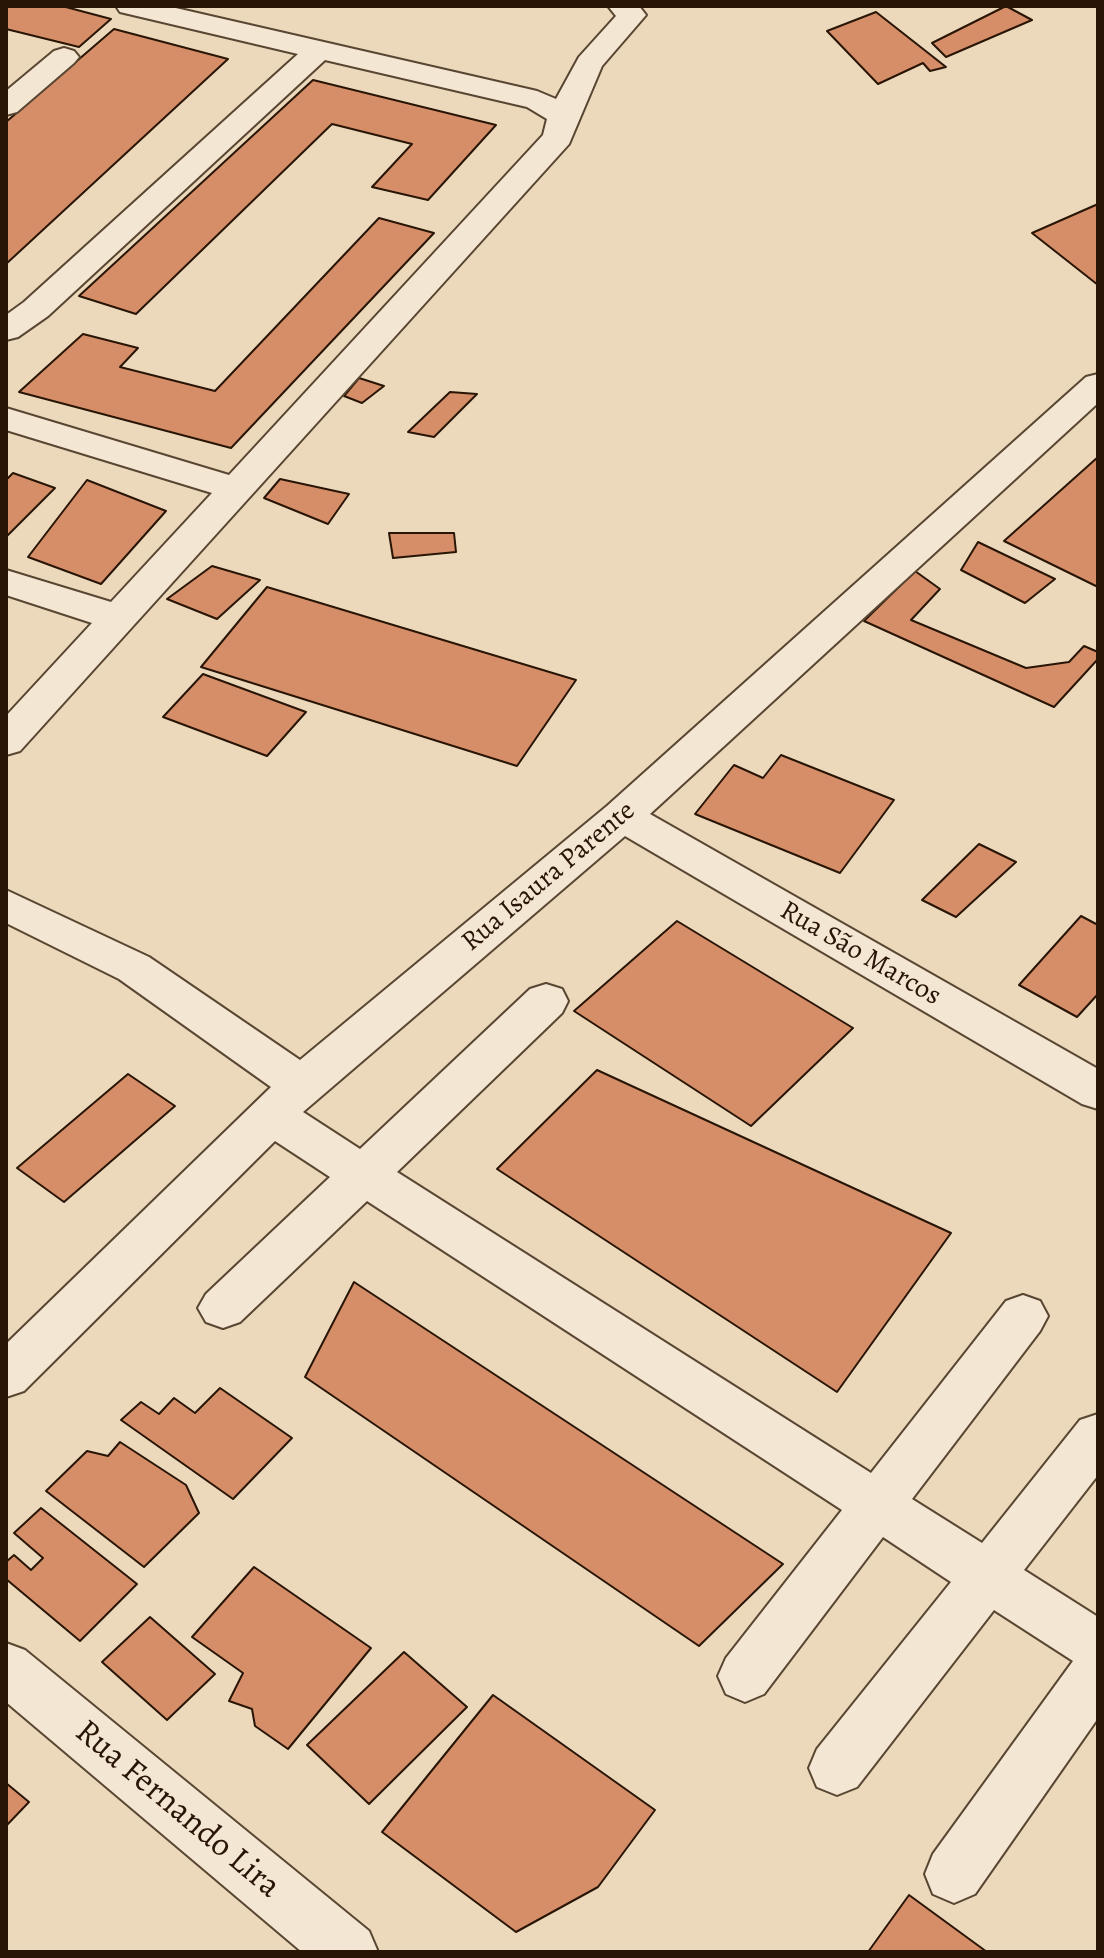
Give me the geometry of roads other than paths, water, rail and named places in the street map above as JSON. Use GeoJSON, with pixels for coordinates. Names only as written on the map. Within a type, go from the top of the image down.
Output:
{"type":"FeatureCollection","features":[{"type":"Feature","properties":{"kind":"street"},"geometry":{"type":"LineString","coordinates":[[130,6],[537,100],[563,116]]}},
{"type":"Feature","properties":{"kind":"street"},"geometry":{"type":"LineString","coordinates":[[6,741],[558,137],[563,116],[589,63],[632,15],[622,6]]}},
{"type":"Feature","properties":{"kind":"street"},"geometry":{"type":"LineString","coordinates":[[6,330],[21,305],[318,51]]}},
{"type":"Feature","properties":{"kind":"street"},"geometry":{"type":"LineString","coordinates":[[6,106],[64,57]]}},
{"type":"Feature","properties":{"kind":"street","name":"Rua Isaura Parente"},"geometry":{"type":"LineString","coordinates":[[6,1376],[286,1100],[622,816],[1098,384]]}},
{"type":"Feature","properties":{"kind":"street"},"geometry":{"type":"LineString","coordinates":[[6,419],[237,489]]}},
{"type":"Feature","properties":{"kind":"street"},"geometry":{"type":"LineString","coordinates":[[6,582],[119,618]]}},
{"type":"Feature","properties":{"kind":"street","name":"Rua São Marcos"},"geometry":{"type":"LineString","coordinates":[[622,816],[1097,1089]]}},
{"type":"Feature","properties":{"kind":"street"},"geometry":{"type":"LineString","coordinates":[[10,912],[134,968],[286,1100],[361,1173],[1098,1647]]}},
{"type":"Feature","properties":{"kind":"street"},"geometry":{"type":"LineString","coordinates":[[223,1308],[361,1173],[546,1001]]}},
{"type":"Feature","properties":{"kind":"street"},"geometry":{"type":"LineString","coordinates":[[745,1676],[1023,1316]]}},
{"type":"Feature","properties":{"kind":"street"},"geometry":{"type":"LineString","coordinates":[[837,1768],[1098,1436]]}},
{"type":"Feature","properties":{"kind":"street","name":"Rua Fernando Lira"},"geometry":{"type":"LineString","coordinates":[[6,1668],[348,1952]]}},
{"type":"Feature","properties":{"kind":"street"},"geometry":{"type":"LineString","coordinates":[[954,1874],[1098,1672]]}}]}
